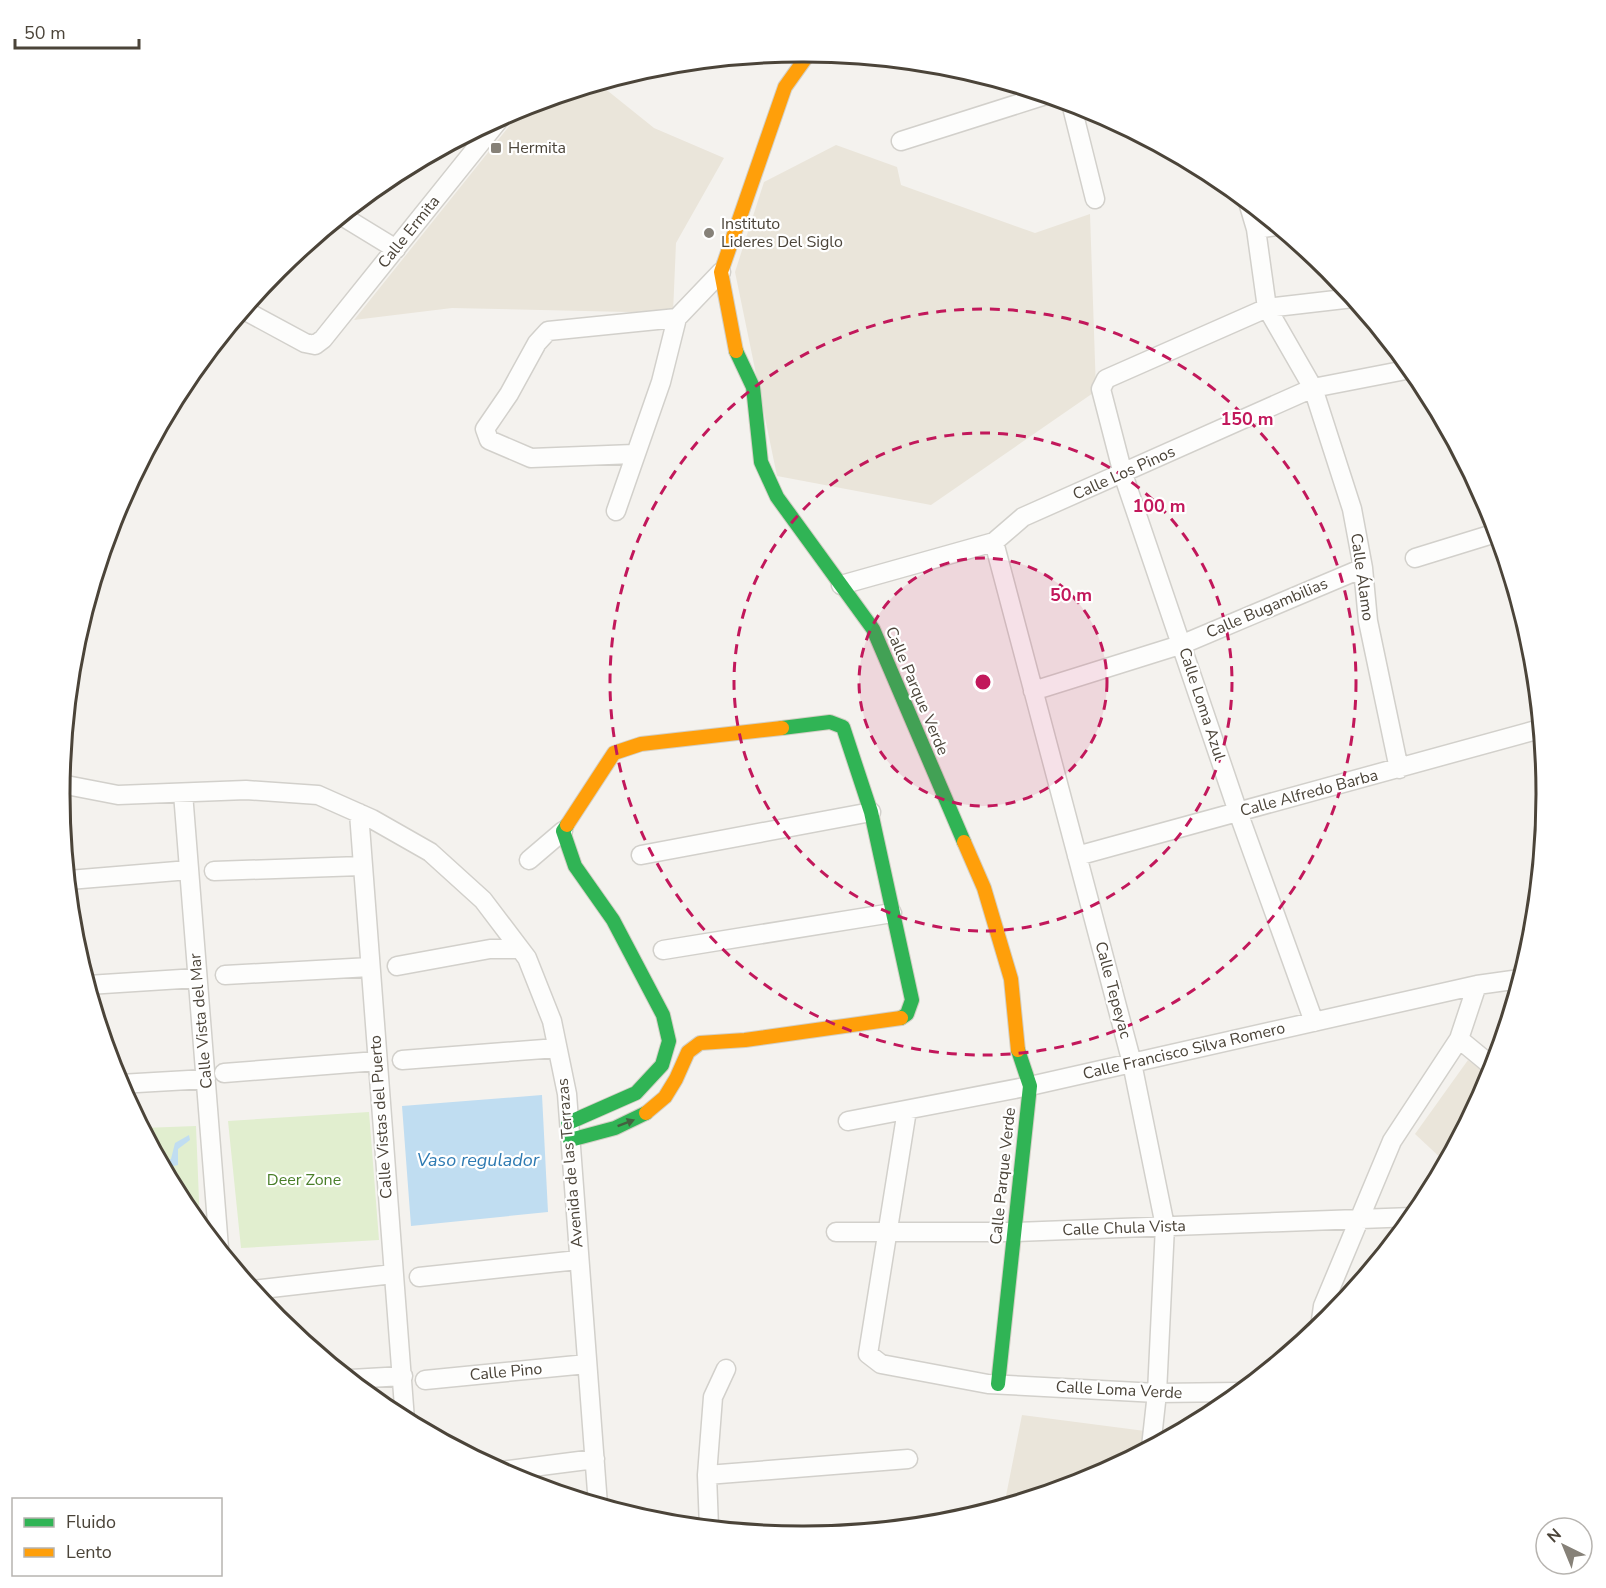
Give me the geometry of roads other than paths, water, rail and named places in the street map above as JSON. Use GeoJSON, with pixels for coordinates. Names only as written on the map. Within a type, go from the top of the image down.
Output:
{"type":"FeatureCollection","features":[{"type":"Feature","properties":{"kind":"street","name":"Calle Parque Verde"},"geometry":{"type":"LineString","coordinates":[[803,62],[785,87],[721,272],[734,347],[753,387],[761,462],[777,497],[873,629],[984,888],[1011,980],[1019,1059],[1030,1086],[998,1384]]}},
{"type":"Feature","properties":{"kind":"street"},"geometry":{"type":"LineString","coordinates":[[901,141],[1034,99]]}},
{"type":"Feature","properties":{"kind":"street"},"geometry":{"type":"LineString","coordinates":[[1074,113],[1095,198]]}},
{"type":"Feature","properties":{"kind":"street","name":"Calle Ermita"},"geometry":{"type":"LineString","coordinates":[[250,313],[305,343],[315,345],[323,339],[396,249],[470,142]]}},
{"type":"Feature","properties":{"kind":"street"},"geometry":{"type":"LineString","coordinates":[[1252,215],[1256,229],[1267,309],[1343,299]]}},
{"type":"Feature","properties":{"kind":"street"},"geometry":{"type":"LineString","coordinates":[[348,220],[396,249]]}},
{"type":"Feature","properties":{"kind":"street"},"geometry":{"type":"LineString","coordinates":[[1256,229],[1267,227]]}},
{"type":"Feature","properties":{"kind":"street"},"geometry":{"type":"LineString","coordinates":[[616,511],[661,382],[677,318],[721,272]]}},
{"type":"Feature","properties":{"kind":"street","name":"Calle Loma Azul"},"geometry":{"type":"LineString","coordinates":[[1267,309],[1199,336],[1102,383],[1101,389],[1123,474],[1183,644],[1238,812],[1314,1022]]}},
{"type":"Feature","properties":{"kind":"street","name":"Calle Álamo"},"geometry":{"type":"LineString","coordinates":[[1267,309],[1313,388],[1352,509],[1363,568],[1368,621],[1399,769]]}},
{"type":"Feature","properties":{"kind":"street"},"geometry":{"type":"LineString","coordinates":[[634,454],[531,458],[489,440],[486,429],[509,394],[537,343],[548,331],[677,318]]}},
{"type":"Feature","properties":{"kind":"street","name":"Calle Los Pinos"},"geometry":{"type":"LineString","coordinates":[[841,585],[994,542],[1023,517],[1313,388],[1401,371]]}},
{"type":"Feature","properties":{"kind":"street"},"geometry":{"type":"LineString","coordinates":[[1415,558],[1488,536]]}},
{"type":"Feature","properties":{"kind":"street","name":"Calle Tepeyac"},"geometry":{"type":"LineString","coordinates":[[994,542],[1132,1063],[1165,1226],[1157,1393],[1151,1438]]}},
{"type":"Feature","properties":{"kind":"street","name":"Calle Bugambilias"},"geometry":{"type":"LineString","coordinates":[[1033,691],[1183,644],[1363,568]]}},
{"type":"Feature","properties":{"kind":"street"},"geometry":{"type":"LineString","coordinates":[[529,860],[563,831],[614,753],[641,744],[831,722],[843,727],[848,737],[871,812],[912,1000],[908,1014],[898,1020],[742,1041],[701,1042],[693,1046],[675,1083],[664,1100],[651,1113],[624,1125],[569,1132]]}},
{"type":"Feature","properties":{"kind":"street","name":"Calle Alfredo Barba"},"geometry":{"type":"LineString","coordinates":[[1077,856],[1532,731]]}},
{"type":"Feature","properties":{"kind":"street","name":"Avenida de las Terrazas"},"geometry":{"type":"LineString","coordinates":[[70,786],[118,795],[246,790],[318,795],[359,813],[430,852],[483,900],[527,958],[552,1021],[567,1094],[598,1497]]}},
{"type":"Feature","properties":{"kind":"street","name":"Calle Vista del Mar"},"geometry":{"type":"LineString","coordinates":[[183,793],[218,1234]]}},
{"type":"Feature","properties":{"kind":"street"},"geometry":{"type":"LineString","coordinates":[[641,855],[871,812]]}},
{"type":"Feature","properties":{"kind":"street","name":"Calle Vistas del Puerto"},"geometry":{"type":"LineString","coordinates":[[359,813],[361,866],[404,1408]]}},
{"type":"Feature","properties":{"kind":"street"},"geometry":{"type":"LineString","coordinates":[[563,831],[575,866],[613,920],[663,1015],[669,1041],[668,1053],[662,1065],[636,1092],[569,1132]]}},
{"type":"Feature","properties":{"kind":"street"},"geometry":{"type":"LineString","coordinates":[[214,871],[361,866]]}},
{"type":"Feature","properties":{"kind":"street"},"geometry":{"type":"LineString","coordinates":[[76,879],[189,870]]}},
{"type":"Feature","properties":{"kind":"street"},"geometry":{"type":"LineString","coordinates":[[663,950],[892,913]]}},
{"type":"Feature","properties":{"kind":"street"},"geometry":{"type":"LineString","coordinates":[[397,966],[490,949],[520,949]]}},
{"type":"Feature","properties":{"kind":"street"},"geometry":{"type":"LineString","coordinates":[[225,975],[370,967]]}},
{"type":"Feature","properties":{"kind":"street"},"geometry":{"type":"LineString","coordinates":[[95,985],[197,978]]}},
{"type":"Feature","properties":{"kind":"street","name":"Calle Francisco Silva Romero"},"geometry":{"type":"LineString","coordinates":[[848,1121],[1030,1086],[1477,986],[1512,980]]}},
{"type":"Feature","properties":{"kind":"street"},"geometry":{"type":"LineString","coordinates":[[1322,1311],[1358,1219],[1392,1141],[1459,1039],[1477,986]]}},
{"type":"Feature","properties":{"kind":"street"},"geometry":{"type":"LineString","coordinates":[[1459,1039],[1485,1061]]}},
{"type":"Feature","properties":{"kind":"street"},"geometry":{"type":"LineString","coordinates":[[402,1060],[557,1048]]}},
{"type":"Feature","properties":{"kind":"street"},"geometry":{"type":"LineString","coordinates":[[224,1073],[377,1061]]}},
{"type":"Feature","properties":{"kind":"street"},"geometry":{"type":"LineString","coordinates":[[130,1083],[206,1078]]}},
{"type":"Feature","properties":{"kind":"street"},"geometry":{"type":"LineString","coordinates":[[886,1232],[907,1110]]}},
{"type":"Feature","properties":{"kind":"street","name":"Calle Chula Vista"},"geometry":{"type":"LineString","coordinates":[[836,1232],[1014,1232],[1400,1217]]}},
{"type":"Feature","properties":{"kind":"street","name":"Calle Loma Verde"},"geometry":{"type":"LineString","coordinates":[[886,1232],[868,1354],[881,1364],[998,1384],[1157,1393],[1225,1392]]}},
{"type":"Feature","properties":{"kind":"street"},"geometry":{"type":"LineString","coordinates":[[419,1277],[578,1260]]}},
{"type":"Feature","properties":{"kind":"street"},"geometry":{"type":"LineString","coordinates":[[263,1289],[393,1274]]}},
{"type":"Feature","properties":{"kind":"street","name":"Calle Pino"},"geometry":{"type":"LineString","coordinates":[[425,1380],[587,1364]]}},
{"type":"Feature","properties":{"kind":"street"},"geometry":{"type":"LineString","coordinates":[[709,1520],[707,1475],[712,1397],[726,1369]]}},
{"type":"Feature","properties":{"kind":"street"},"geometry":{"type":"LineString","coordinates":[[362,1378],[403,1376]]}},
{"type":"Feature","properties":{"kind":"street"},"geometry":{"type":"LineString","coordinates":[[518,1469],[595,1459]]}},
{"type":"Feature","properties":{"kind":"street"},"geometry":{"type":"LineString","coordinates":[[707,1475],[908,1459]]}},
{"type":"Feature","properties":{"kind":"water","name":"Vaso regulador"},"geometry":{"type":"Polygon","coordinates":[[[542,1095],[548,1212],[411,1226],[402,1106],[542,1095]]]}},
{"type":"Feature","properties":{"kind":"water"},"geometry":{"type":"Polygon","coordinates":[[[189,1135],[190,1140],[178,1149],[178,1165],[173,1166],[169,1160],[175,1143],[189,1135]]]}},
{"type":"Feature","properties":{"kind":"place","name":"Hermita"},"geometry":{"type":"Point","coordinates":[496,148]}},
{"type":"Feature","properties":{"kind":"place","name":"Instituto Lideres Del Siglo"},"geometry":{"type":"Point","coordinates":[709,233]}},
{"type":"Feature","properties":{"kind":"park label","name":"Deer Zone"},"geometry":{"type":"Point","coordinates":[304,1180]}}]}
